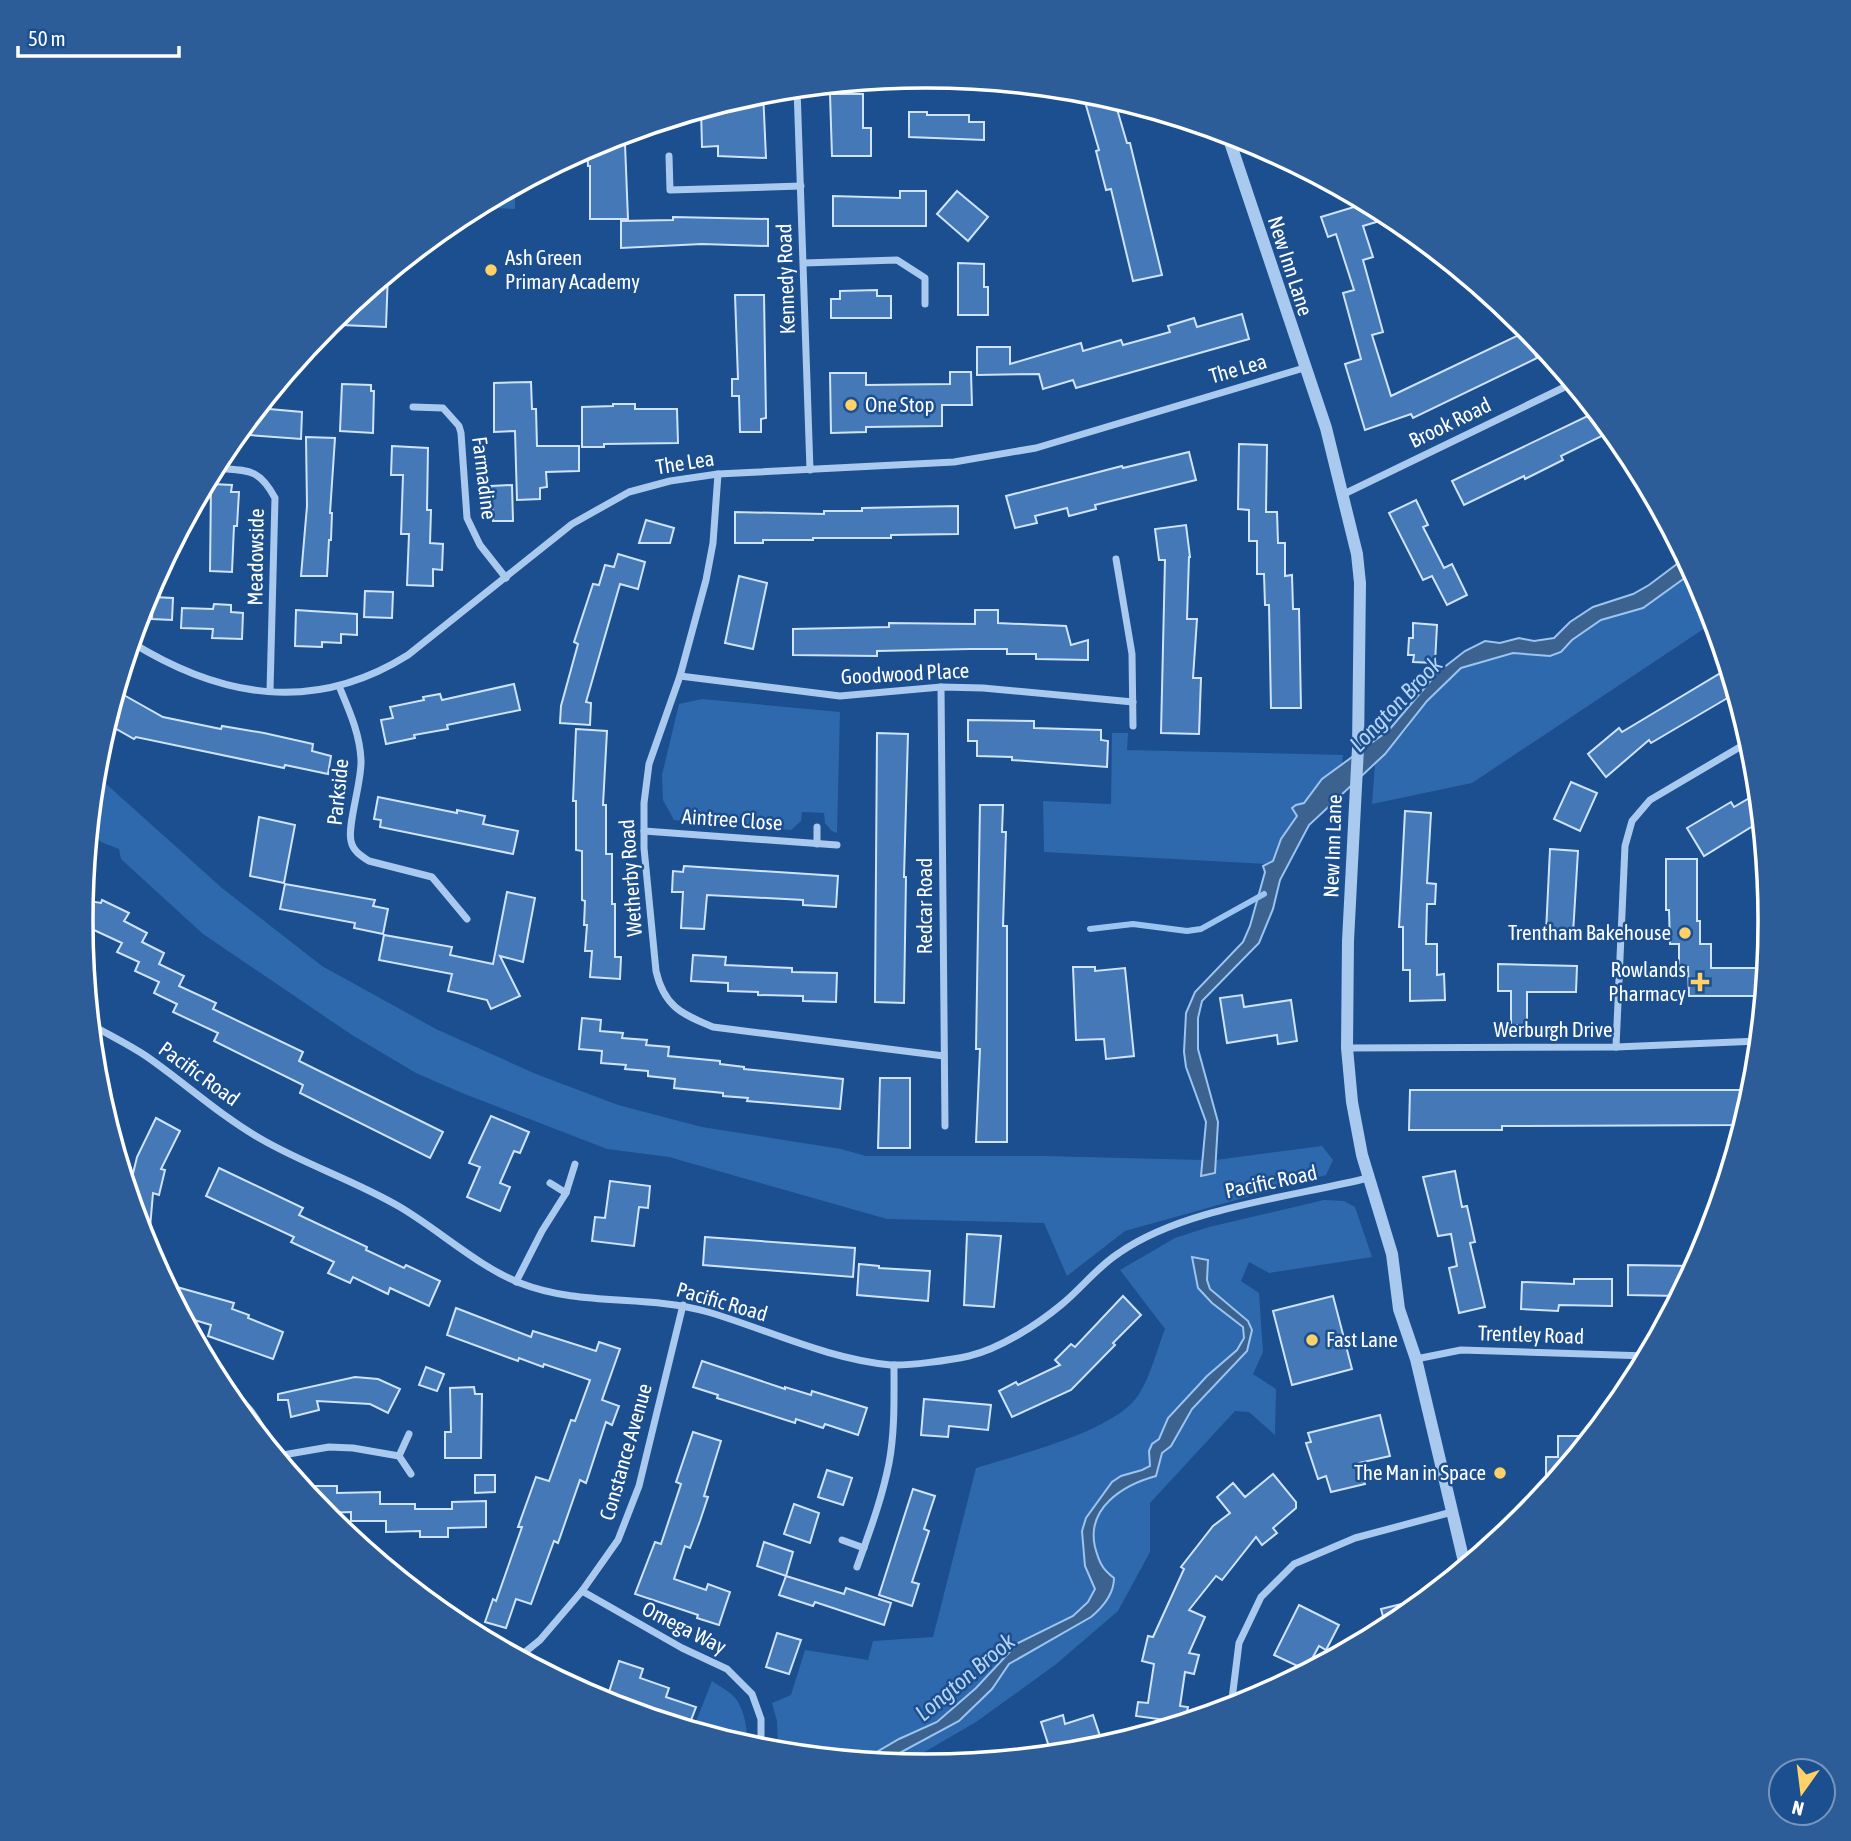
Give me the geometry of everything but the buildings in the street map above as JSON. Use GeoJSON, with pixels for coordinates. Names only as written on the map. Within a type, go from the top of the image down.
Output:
{"type":"FeatureCollection","features":[{"type":"Feature","properties":{"kind":"street","name":"Kennedy Road"},"geometry":{"type":"LineString","coordinates":[[797,98],[810,470]]}},
{"type":"Feature","properties":{"kind":"street","name":"New Inn Lane"},"geometry":{"type":"LineString","coordinates":[[1231,146],[1326,428],[1357,554],[1360,583],[1358,748],[1348,941],[1347,1048],[1352,1102],[1368,1178],[1392,1254],[1399,1309],[1416,1359],[1463,1557]]}},
{"type":"Feature","properties":{"kind":"street"},"geometry":{"type":"LineString","coordinates":[[669,156],[670,190],[801,186]]}},
{"type":"Feature","properties":{"kind":"street"},"geometry":{"type":"LineString","coordinates":[[804,262],[897,260],[925,278],[925,304]]}},
{"type":"Feature","properties":{"kind":"street","name":"The Lea"},"geometry":{"type":"LineString","coordinates":[[139,647],[164,663],[211,682],[245,690],[308,692],[339,686],[385,670],[408,655],[572,524],[629,492],[670,481],[718,474],[954,462],[1036,448],[1304,368]]}},
{"type":"Feature","properties":{"kind":"street","name":"Brook Road"},"geometry":{"type":"LineString","coordinates":[[1343,494],[1565,387]]}},
{"type":"Feature","properties":{"kind":"street","name":"Farmadine"},"geometry":{"type":"LineString","coordinates":[[413,407],[443,408],[459,426],[467,519],[480,545],[506,578]]}},
{"type":"Feature","properties":{"kind":"street","name":"Meadowside"},"geometry":{"type":"LineString","coordinates":[[226,469],[250,471],[265,480],[275,498],[270,691]]}},
{"type":"Feature","properties":{"kind":"street","name":"Wetherby Road"},"geometry":{"type":"LineString","coordinates":[[718,474],[713,544],[680,676],[649,764],[644,803],[644,848],[656,971],[660,987],[678,1010],[713,1027],[944,1056]]}},
{"type":"Feature","properties":{"kind":"street"},"geometry":{"type":"LineString","coordinates":[[1116,559],[1132,654],[1133,726]]}},
{"type":"Feature","properties":{"kind":"street","name":"Goodwood Place"},"geometry":{"type":"LineString","coordinates":[[680,676],[840,696],[941,687],[983,688],[1133,702]]}},
{"type":"Feature","properties":{"kind":"street","name":"Parkside"},"geometry":{"type":"LineString","coordinates":[[339,686],[351,715],[361,759],[360,783],[351,832],[356,852],[369,861],[432,877],[467,919]]}},
{"type":"Feature","properties":{"kind":"street","name":"Redcar Road"},"geometry":{"type":"LineString","coordinates":[[941,687],[945,1126]]}},
{"type":"Feature","properties":{"kind":"street"},"geometry":{"type":"LineString","coordinates":[[1616,1047],[1625,846],[1632,821],[1650,800],[1740,747]]}},
{"type":"Feature","properties":{"kind":"street"},"geometry":{"type":"LineString","coordinates":[[817,827],[817,844]]}},
{"type":"Feature","properties":{"kind":"street","name":"Aintree Close"},"geometry":{"type":"LineString","coordinates":[[644,831],[837,845]]}},
{"type":"Feature","properties":{"kind":"street","name":"Pacific Road"},"geometry":{"type":"LineString","coordinates":[[100,1030],[146,1056],[210,1107],[261,1139],[313,1166],[377,1193],[516,1282],[551,1294],[682,1305],[832,1354],[894,1365],[970,1356],[1019,1335],[1060,1306],[1118,1253],[1161,1230],[1222,1210],[1368,1178]]}},
{"type":"Feature","properties":{"kind":"street","name":"Werburgh Drive"},"geometry":{"type":"LineString","coordinates":[[1347,1048],[1616,1047],[1749,1041]]}},
{"type":"Feature","properties":{"kind":"street"},"geometry":{"type":"LineString","coordinates":[[516,1282],[542,1231],[566,1193],[575,1164]]}},
{"type":"Feature","properties":{"kind":"street"},"geometry":{"type":"LineString","coordinates":[[550,1183],[566,1193]]}},
{"type":"Feature","properties":{"kind":"street","name":"Constance Avenue"},"geometry":{"type":"LineString","coordinates":[[526,1651],[540,1640],[582,1591],[618,1540],[639,1486],[682,1305]]}},
{"type":"Feature","properties":{"kind":"street","name":"Trentley Road"},"geometry":{"type":"LineString","coordinates":[[1416,1359],[1461,1350],[1635,1356]]}},
{"type":"Feature","properties":{"kind":"street"},"geometry":{"type":"LineString","coordinates":[[857,1567],[878,1508],[889,1461],[894,1365]]}},
{"type":"Feature","properties":{"kind":"street"},"geometry":{"type":"LineString","coordinates":[[399,1456],[409,1434]]}},
{"type":"Feature","properties":{"kind":"street"},"geometry":{"type":"LineString","coordinates":[[286,1454],[330,1447],[353,1448],[399,1456],[411,1474]]}},
{"type":"Feature","properties":{"kind":"street"},"geometry":{"type":"LineString","coordinates":[[1233,1694],[1239,1643],[1261,1597],[1294,1564],[1355,1538],[1452,1512]]}},
{"type":"Feature","properties":{"kind":"street"},"geometry":{"type":"LineString","coordinates":[[842,1541],[864,1548]]}},
{"type":"Feature","properties":{"kind":"street","name":"Omega Way"},"geometry":{"type":"LineString","coordinates":[[582,1591],[682,1648],[727,1669],[752,1695],[761,1719],[761,1737]]}},
{"type":"Feature","properties":{"kind":"shaded area"},"geometry":{"type":"Polygon","coordinates":[[[515,196],[515,209],[495,208],[515,196]]]}},
{"type":"Feature","properties":{"kind":"shaded area"},"geometry":{"type":"Polygon","coordinates":[[[1678,563],[1684,578],[1643,608],[1601,620],[1572,640],[1561,652],[1550,656],[1513,653],[1461,668],[1427,701],[1385,754],[1309,825],[1280,880],[1273,909],[1259,943],[1202,1001],[1198,1018],[1198,1049],[1218,1122],[1215,1173],[1201,1176],[1206,1122],[1186,1067],[1186,1013],[1195,992],[1243,942],[1265,872],[1263,866],[1273,861],[1281,839],[1297,816],[1292,808],[1304,803],[1322,779],[1389,730],[1438,672],[1465,651],[1485,641],[1500,643],[1519,638],[1534,641],[1554,638],[1570,622],[1593,607],[1633,594],[1678,563]]]}},
{"type":"Feature","properties":{"kind":"shaded area"},"geometry":{"type":"Polygon","coordinates":[[[1684,578],[1705,628],[1472,783],[1372,804],[1375,764],[1406,730],[1427,701],[1461,668],[1513,653],[1561,652],[1572,640],[1601,620],[1643,607],[1684,578]]]}},
{"type":"Feature","properties":{"kind":"shaded area"},"geometry":{"type":"Polygon","coordinates":[[[702,699],[840,712],[837,833],[825,823],[824,813],[802,812],[801,821],[791,830],[674,820],[663,800],[662,775],[679,704],[702,699]]]}},
{"type":"Feature","properties":{"kind":"shaded area"},"geometry":{"type":"Polygon","coordinates":[[[1112,733],[1128,733],[1127,750],[1343,755],[1342,764],[1322,779],[1304,803],[1296,805],[1297,815],[1281,839],[1273,861],[1267,864],[1044,852],[1043,801],[1111,804],[1112,733]]]}},
{"type":"Feature","properties":{"kind":"shaded area"},"geometry":{"type":"Polygon","coordinates":[[[105,783],[222,888],[322,966],[436,1029],[536,1074],[618,1105],[702,1127],[841,1149],[866,1156],[1043,1156],[1202,1160],[1202,1176],[1215,1173],[1216,1160],[1322,1146],[1333,1160],[1326,1175],[1125,1231],[1067,1276],[1044,1223],[887,1219],[669,1157],[607,1149],[416,1073],[352,1035],[203,934],[121,859],[119,849],[97,838],[105,783]]]}},
{"type":"Feature","properties":{"kind":"shaded area"},"geometry":{"type":"Polygon","coordinates":[[[1324,1200],[1344,1201],[1355,1207],[1372,1257],[1269,1273],[1249,1262],[1241,1281],[1259,1293],[1263,1352],[1253,1374],[1276,1389],[1275,1435],[1249,1412],[1235,1411],[1150,1503],[1150,1552],[1118,1611],[1055,1665],[976,1722],[921,1754],[900,1753],[959,1721],[992,1689],[1009,1664],[1091,1617],[1114,1586],[1114,1579],[1102,1565],[1095,1547],[1096,1521],[1102,1510],[1110,1500],[1131,1485],[1156,1476],[1162,1453],[1171,1446],[1192,1409],[1247,1351],[1252,1330],[1248,1321],[1210,1289],[1207,1281],[1207,1259],[1200,1259],[1212,1303],[1243,1327],[1244,1338],[1237,1350],[1207,1376],[1168,1418],[1159,1439],[1152,1444],[1150,1465],[1112,1482],[1086,1518],[1085,1566],[1095,1589],[1088,1602],[1073,1616],[1018,1643],[976,1688],[937,1722],[876,1752],[778,1739],[777,1721],[772,1703],[791,1695],[805,1650],[868,1660],[873,1641],[933,1637],[976,1468],[1040,1449],[1089,1430],[1127,1407],[1139,1394],[1165,1329],[1120,1270],[1175,1238],[1209,1227],[1324,1200]]]}},
{"type":"Feature","properties":{"kind":"shaded area"},"geometry":{"type":"Polygon","coordinates":[[[1192,1257],[1208,1260],[1207,1280],[1210,1289],[1248,1321],[1252,1330],[1247,1351],[1192,1409],[1171,1446],[1162,1453],[1156,1476],[1131,1485],[1110,1500],[1102,1510],[1094,1533],[1100,1561],[1114,1578],[1107,1600],[1091,1617],[1009,1664],[992,1689],[959,1721],[900,1753],[876,1752],[937,1722],[976,1688],[1018,1643],[1073,1616],[1088,1602],[1095,1589],[1085,1566],[1082,1531],[1086,1518],[1112,1482],[1150,1466],[1149,1451],[1152,1444],[1159,1439],[1168,1418],[1207,1376],[1237,1350],[1244,1338],[1243,1327],[1212,1303],[1198,1288],[1192,1257]]]}},
{"type":"Feature","properties":{"kind":"shaded area"},"geometry":{"type":"Polygon","coordinates":[[[712,1681],[736,1699],[746,1733],[710,1725],[696,1721],[712,1681]]]}},
{"type":"Feature","properties":{"kind":"waterway"},"geometry":{"type":"LineString","coordinates":[[1090,929],[1133,924],[1187,931],[1201,929],[1264,894]]}},
{"type":"Feature","properties":{"kind":"place","name":"Ash Green Primary Academy"},"geometry":{"type":"Point","coordinates":[491,270]}},
{"type":"Feature","properties":{"kind":"place","name":"One Stop"},"geometry":{"type":"Point","coordinates":[851,405]}},
{"type":"Feature","properties":{"kind":"place","name":"Trentham Bakehouse"},"geometry":{"type":"Point","coordinates":[1685,933]}},
{"type":"Feature","properties":{"kind":"place","name":"Rowlands Pharmacy"},"geometry":{"type":"Point","coordinates":[1700,982]}},
{"type":"Feature","properties":{"kind":"place","name":"Fast Lane"},"geometry":{"type":"Point","coordinates":[1312,1340]}},
{"type":"Feature","properties":{"kind":"place","name":"The Man in Space"},"geometry":{"type":"Point","coordinates":[1500,1473]}},
{"type":"Feature","properties":{"kind":"water label","name":"Longton Brook"},"geometry":{"type":"Point","coordinates":[1396,704]}},
{"type":"Feature","properties":{"kind":"water label","name":"Longton Brook"},"geometry":{"type":"Point","coordinates":[965,1677]}}]}
